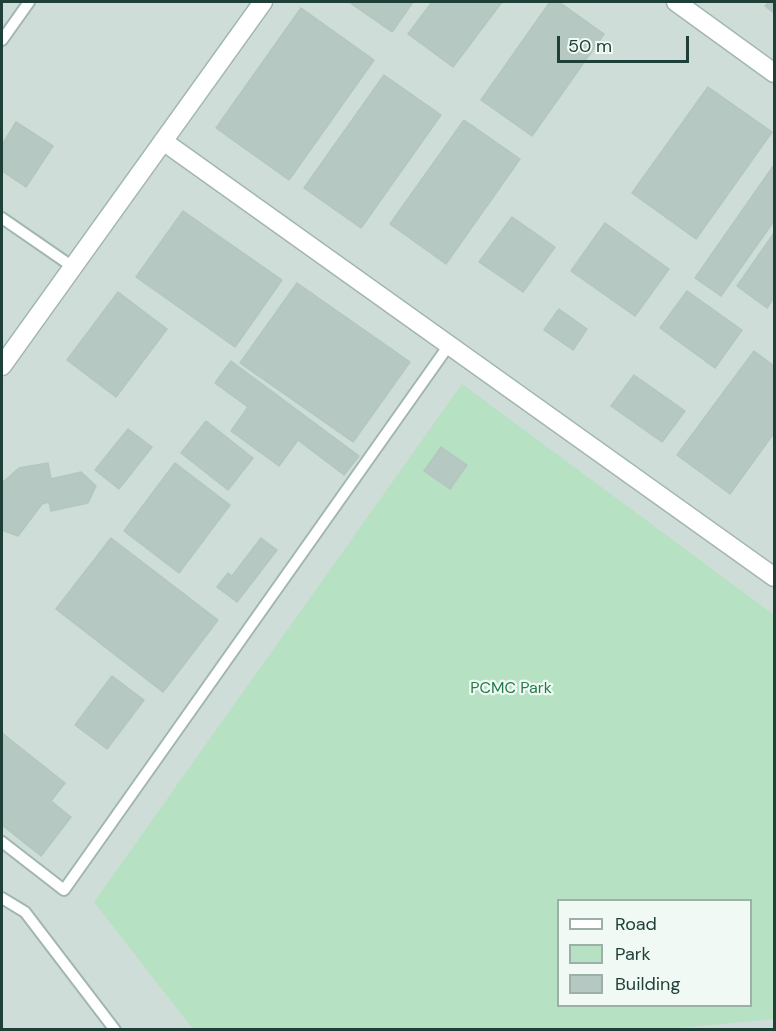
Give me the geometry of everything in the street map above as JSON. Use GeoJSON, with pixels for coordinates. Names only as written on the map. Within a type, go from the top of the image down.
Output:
{"type":"FeatureCollection","features":[{"type":"Feature","properties":{"kind":"street"},"geometry":{"type":"LineString","coordinates":[[2,366],[262,2]]}},
{"type":"Feature","properties":{"kind":"street"},"geometry":{"type":"LineString","coordinates":[[676,2],[774,73]]}},
{"type":"Feature","properties":{"kind":"street"},"geometry":{"type":"LineString","coordinates":[[163,141],[774,577]]}},
{"type":"Feature","properties":{"kind":"lane"},"geometry":{"type":"LineString","coordinates":[[2,40],[29,2]]}},
{"type":"Feature","properties":{"kind":"lane"},"geometry":{"type":"LineString","coordinates":[[2,218],[73,267]]}},
{"type":"Feature","properties":{"kind":"lane"},"geometry":{"type":"LineString","coordinates":[[2,842],[64,890],[449,345]]}},
{"type":"Feature","properties":{"kind":"lane"},"geometry":{"type":"LineString","coordinates":[[2,898],[25,912],[115,1029]]}},
{"type":"Feature","properties":{"kind":"shaded area"},"geometry":{"type":"Polygon","coordinates":[[[2,2],[774,2],[774,1029],[2,1030],[2,2]]]}},
{"type":"Feature","properties":{"kind":"green space","name":"PCMC Park"},"geometry":{"type":"Polygon","coordinates":[[[462,384],[774,615],[774,1019],[658,1030],[193,1029],[94,902],[462,384]]]}},
{"type":"Feature","properties":{"kind":"building"},"geometry":{"type":"Polygon","coordinates":[[[349,2],[413,2],[392,32],[349,2]]]}},
{"type":"Feature","properties":{"kind":"building"},"geometry":{"type":"Polygon","coordinates":[[[432,2],[502,2],[453,67],[408,34],[432,2]]]}},
{"type":"Feature","properties":{"kind":"building"},"geometry":{"type":"Polygon","coordinates":[[[550,2],[559,2],[604,34],[532,136],[481,100],[550,2]]]}},
{"type":"Feature","properties":{"kind":"building"},"geometry":{"type":"Polygon","coordinates":[[[769,2],[774,2],[774,13],[765,6],[769,2]]]}},
{"type":"Feature","properties":{"kind":"building"},"geometry":{"type":"Polygon","coordinates":[[[301,8],[374,60],[289,180],[216,128],[301,8]]]}},
{"type":"Feature","properties":{"kind":"building"},"geometry":{"type":"Polygon","coordinates":[[[384,75],[441,115],[361,228],[304,188],[384,75]]]}},
{"type":"Feature","properties":{"kind":"building"},"geometry":{"type":"Polygon","coordinates":[[[708,87],[772,132],[696,239],[632,193],[708,87]]]}},
{"type":"Feature","properties":{"kind":"building"},"geometry":{"type":"Polygon","coordinates":[[[464,120],[520,159],[446,264],[390,224],[464,120]]]}},
{"type":"Feature","properties":{"kind":"building"},"geometry":{"type":"Polygon","coordinates":[[[16,122],[53,146],[26,187],[2,171],[2,145],[16,122]]]}},
{"type":"Feature","properties":{"kind":"building"},"geometry":{"type":"Polygon","coordinates":[[[774,165],[774,221],[721,296],[695,278],[774,165]]]}},
{"type":"Feature","properties":{"kind":"building"},"geometry":{"type":"Polygon","coordinates":[[[183,211],[282,280],[235,347],[136,277],[183,211]]]}},
{"type":"Feature","properties":{"kind":"building"},"geometry":{"type":"Polygon","coordinates":[[[512,217],[555,247],[523,292],[479,262],[512,217]]]}},
{"type":"Feature","properties":{"kind":"building"},"geometry":{"type":"Polygon","coordinates":[[[605,223],[669,269],[635,316],[571,271],[605,223]]]}},
{"type":"Feature","properties":{"kind":"building"},"geometry":{"type":"Polygon","coordinates":[[[774,233],[774,297],[767,308],[737,286],[774,233]]]}},
{"type":"Feature","properties":{"kind":"building"},"geometry":{"type":"Polygon","coordinates":[[[297,283],[410,362],[353,442],[240,363],[297,283]]]}},
{"type":"Feature","properties":{"kind":"building"},"geometry":{"type":"Polygon","coordinates":[[[687,291],[742,330],[715,368],[660,328],[687,291]]]}},
{"type":"Feature","properties":{"kind":"building"},"geometry":{"type":"Polygon","coordinates":[[[118,292],[167,329],[116,397],[67,360],[118,292]]]}},
{"type":"Feature","properties":{"kind":"building"},"geometry":{"type":"Polygon","coordinates":[[[559,309],[587,329],[573,350],[544,330],[559,309]]]}},
{"type":"Feature","properties":{"kind":"building"},"geometry":{"type":"Polygon","coordinates":[[[754,351],[774,366],[774,433],[730,494],[677,455],[754,351]]]}},
{"type":"Feature","properties":{"kind":"building"},"geometry":{"type":"Polygon","coordinates":[[[231,361],[359,456],[344,475],[298,440],[279,466],[231,431],[248,407],[215,383],[231,361]]]}},
{"type":"Feature","properties":{"kind":"building"},"geometry":{"type":"Polygon","coordinates":[[[634,375],[685,411],[662,442],[611,406],[634,375]]]}},
{"type":"Feature","properties":{"kind":"building"},"geometry":{"type":"Polygon","coordinates":[[[206,421],[253,458],[228,490],[181,453],[206,421]]]}},
{"type":"Feature","properties":{"kind":"building"},"geometry":{"type":"Polygon","coordinates":[[[128,429],[152,447],[119,489],[95,470],[128,429]]]}},
{"type":"Feature","properties":{"kind":"building"},"geometry":{"type":"Polygon","coordinates":[[[441,447],[467,465],[450,489],[424,471],[441,447]]]}},
{"type":"Feature","properties":{"kind":"building"},"geometry":{"type":"Polygon","coordinates":[[[48,463],[51,479],[81,472],[96,486],[88,503],[51,511],[49,502],[42,504],[18,536],[2,530],[2,483],[19,468],[48,463]]]}},
{"type":"Feature","properties":{"kind":"building"},"geometry":{"type":"Polygon","coordinates":[[[175,463],[230,505],[179,573],[124,531],[175,463]]]}},
{"type":"Feature","properties":{"kind":"building"},"geometry":{"type":"Polygon","coordinates":[[[111,538],[218,620],[163,692],[56,609],[111,538]]]}},
{"type":"Feature","properties":{"kind":"building"},"geometry":{"type":"Polygon","coordinates":[[[261,538],[277,550],[237,602],[217,587],[228,573],[232,576],[261,538]]]}},
{"type":"Feature","properties":{"kind":"building"},"geometry":{"type":"Polygon","coordinates":[[[112,676],[144,700],[107,749],[75,725],[112,676]]]}},
{"type":"Feature","properties":{"kind":"building"},"geometry":{"type":"Polygon","coordinates":[[[2,733],[65,783],[51,801],[71,817],[41,856],[2,825],[2,733]]]}}]}
